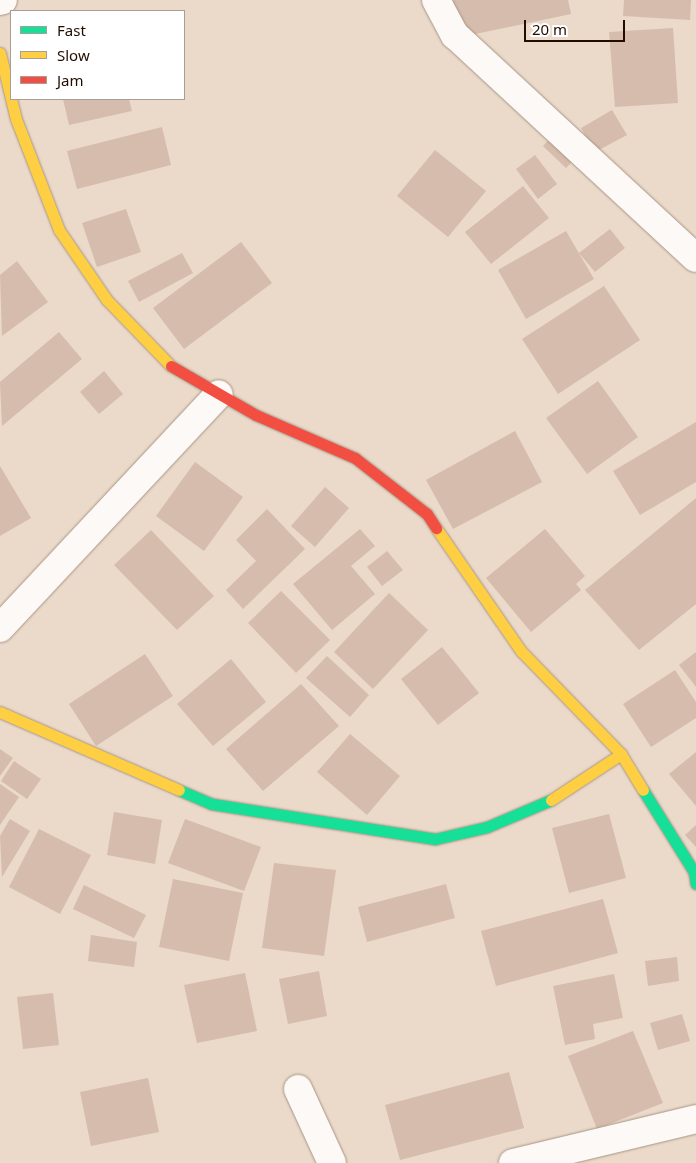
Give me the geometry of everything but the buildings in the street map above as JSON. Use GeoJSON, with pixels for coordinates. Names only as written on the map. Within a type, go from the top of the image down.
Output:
{"type":"FeatureCollection","features":[{"type":"Feature","properties":{"kind":"street"},"geometry":{"type":"LineString","coordinates":[[436,0],[455,35],[696,258]]}},
{"type":"Feature","properties":{"kind":"street"},"geometry":{"type":"LineString","coordinates":[[0,53],[10,94]]}},
{"type":"Feature","properties":{"kind":"street"},"geometry":{"type":"LineString","coordinates":[[11,100],[16,119],[59,230],[107,300],[169,365],[256,415],[356,458],[427,514],[521,651],[621,754],[695,876]]}},
{"type":"Feature","properties":{"kind":"street"},"geometry":{"type":"LineString","coordinates":[[0,628],[219,394]]}},
{"type":"Feature","properties":{"kind":"street"},"geometry":{"type":"LineString","coordinates":[[0,712],[212,804],[435,839],[487,827],[568,792],[621,754]]}},
{"type":"Feature","properties":{"kind":"street"},"geometry":{"type":"LineString","coordinates":[[298,1089],[332,1163]]}},
{"type":"Feature","properties":{"kind":"street"},"geometry":{"type":"LineString","coordinates":[[513,1163],[696,1118]]}},
{"type":"Feature","properties":{"kind":"traffic: fast"},"geometry":{"type":"LineString","coordinates":[[179,790],[212,804],[435,839],[487,827],[551,800]]}},
{"type":"Feature","properties":{"kind":"traffic: fast"},"geometry":{"type":"LineString","coordinates":[[643,790],[694,872],[696,884]]}},
{"type":"Feature","properties":{"kind":"traffic: slow"},"geometry":{"type":"LineString","coordinates":[[0,53],[10,94]]}},
{"type":"Feature","properties":{"kind":"traffic: slow"},"geometry":{"type":"LineString","coordinates":[[11,100],[16,119],[59,230],[107,300],[171,366]]}},
{"type":"Feature","properties":{"kind":"traffic: slow"},"geometry":{"type":"LineString","coordinates":[[436,528],[521,651],[621,754],[643,790]]}},
{"type":"Feature","properties":{"kind":"traffic: slow"},"geometry":{"type":"LineString","coordinates":[[0,712],[179,790]]}},
{"type":"Feature","properties":{"kind":"traffic: slow"},"geometry":{"type":"LineString","coordinates":[[551,800],[621,754]]}},
{"type":"Feature","properties":{"kind":"traffic: jam"},"geometry":{"type":"LineString","coordinates":[[171,366],[256,415],[355,458],[427,514],[436,528]]}}]}
